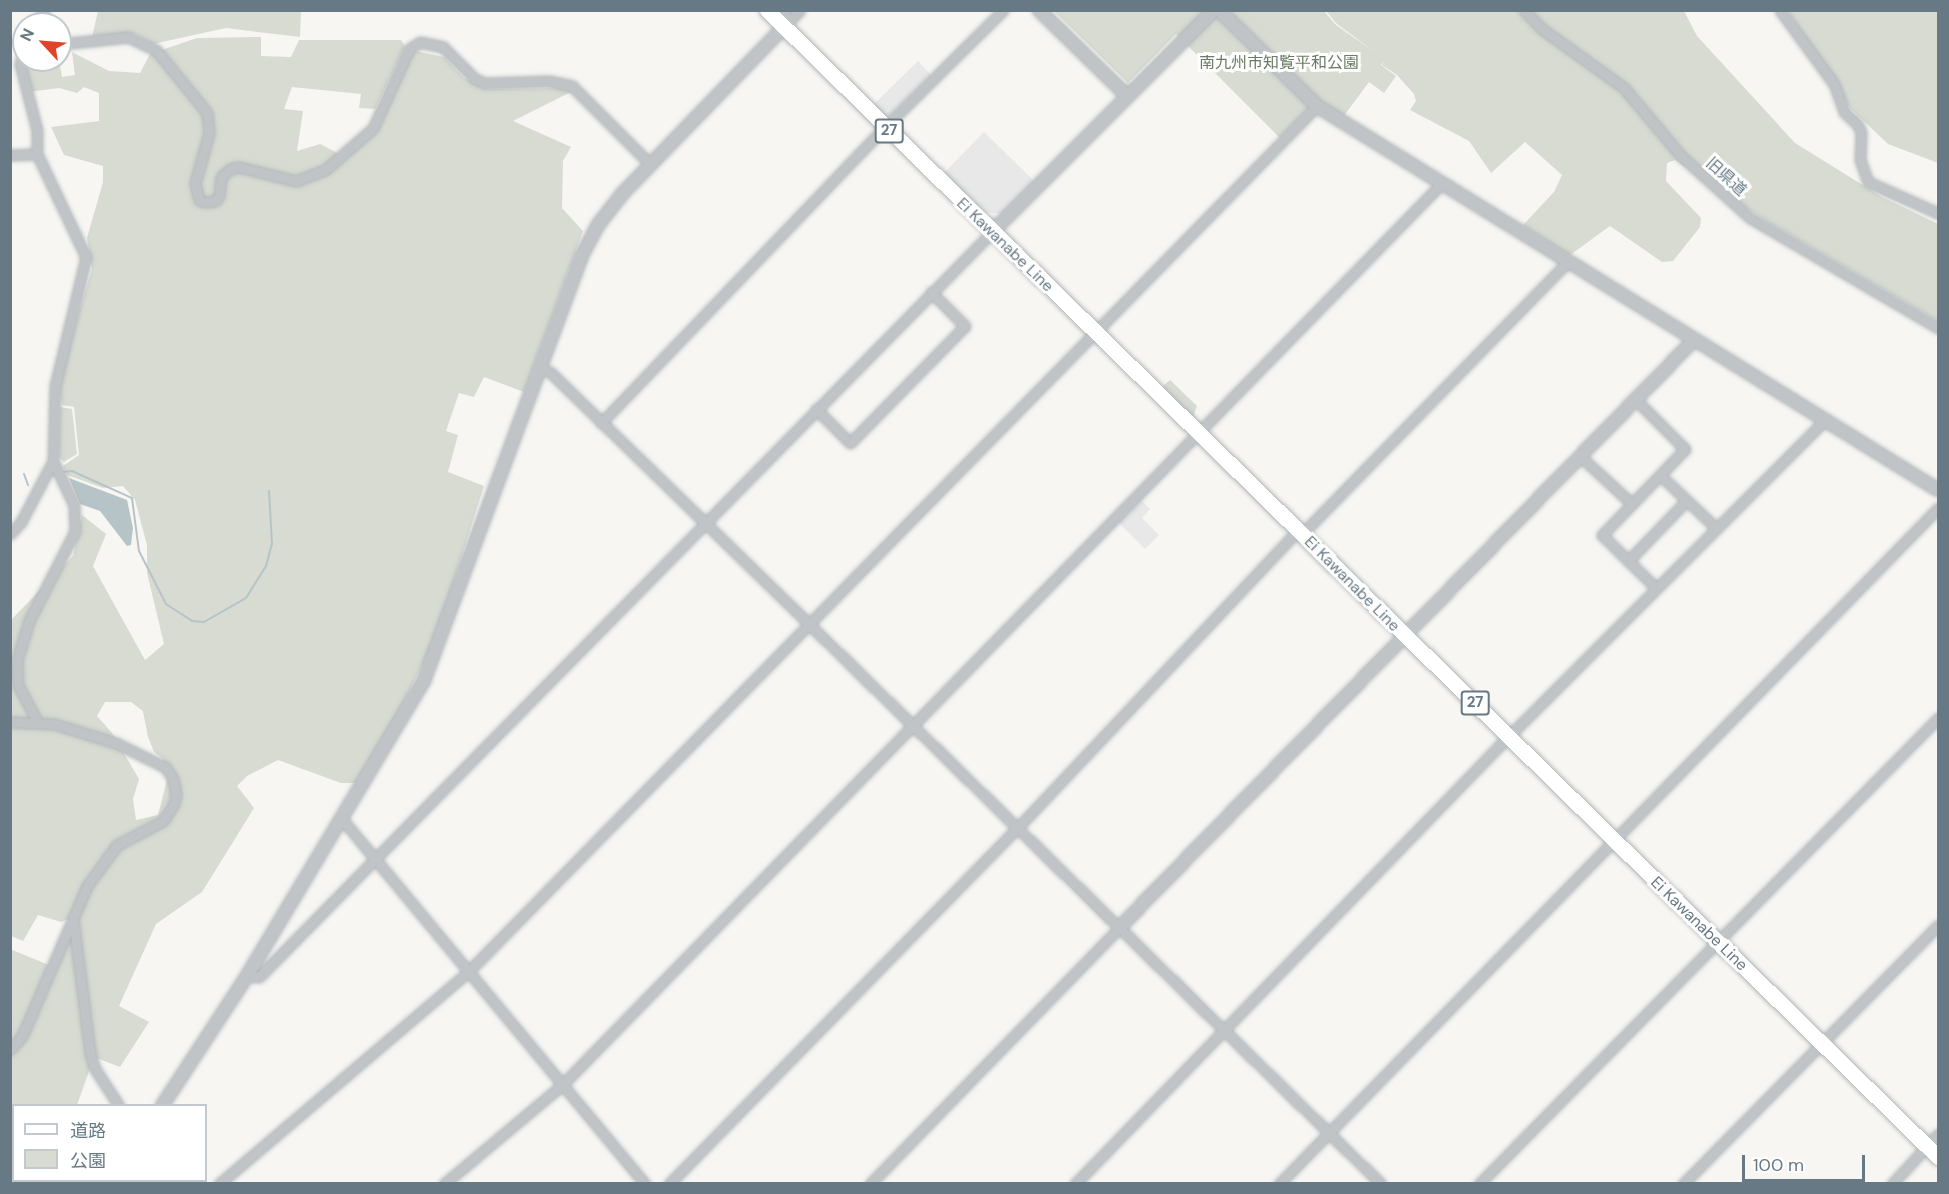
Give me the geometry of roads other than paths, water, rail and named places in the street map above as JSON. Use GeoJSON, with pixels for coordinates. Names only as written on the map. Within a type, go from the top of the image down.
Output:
{"type":"FeatureCollection","features":[{"type":"Feature","properties":{"kind":"main road","name":"Ei Kawanabe Line"},"geometry":{"type":"LineString","coordinates":[[767,10],[1094,333],[1509,736],[1612,840],[1933,1151]]}},
{"type":"Feature","properties":{"kind":"street"},"geometry":{"type":"LineString","coordinates":[[784,27],[785,10]]}},
{"type":"Feature","properties":{"kind":"street"},"geometry":{"type":"LineString","coordinates":[[163,1104],[247,976],[424,680],[539,368],[589,241],[612,206],[650,164],[800,10]]}},
{"type":"Feature","properties":{"kind":"street"},"geometry":{"type":"LineString","coordinates":[[601,423],[885,128],[1003,10]]}},
{"type":"Feature","properties":{"kind":"street"},"geometry":{"type":"LineString","coordinates":[[1039,10],[1127,96]]}},
{"type":"Feature","properties":{"kind":"street"},"geometry":{"type":"LineString","coordinates":[[247,976],[259,977],[931,292],[1214,10]]}},
{"type":"Feature","properties":{"kind":"street"},"geometry":{"type":"LineString","coordinates":[[1219,10],[1317,106],[1938,490]]}},
{"type":"Feature","properties":{"kind":"street","name":"旧県道"},"geometry":{"type":"LineString","coordinates":[[1524,10],[1542,29],[1624,88],[1681,156],[1750,218],[1938,328]]}},
{"type":"Feature","properties":{"kind":"street"},"geometry":{"type":"LineString","coordinates":[[1780,10],[1834,84],[1844,112],[1857,124],[1861,166],[1868,182],[1938,213]]}},
{"type":"Feature","properties":{"kind":"street"},"geometry":{"type":"LineString","coordinates":[[72,43],[128,37],[156,50],[207,113],[209,133],[195,183],[199,200],[204,202],[215,201],[219,196],[221,177],[230,169],[239,167],[296,181],[325,170],[373,128],[409,49],[420,42],[443,46],[475,79],[485,83],[549,81],[572,86],[650,164]]}},
{"type":"Feature","properties":{"kind":"street"},"geometry":{"type":"LineString","coordinates":[[10,534],[21,522],[53,461],[58,367],[86,257],[37,154],[37,130],[22,72]]}},
{"type":"Feature","properties":{"kind":"street"},"geometry":{"type":"LineString","coordinates":[[219,1184],[468,972],[1317,106]]}},
{"type":"Feature","properties":{"kind":"street"},"geometry":{"type":"LineString","coordinates":[[10,155],[37,154]]}},
{"type":"Feature","properties":{"kind":"street"},"geometry":{"type":"LineString","coordinates":[[444,1184],[562,1085],[1441,184]]}},
{"type":"Feature","properties":{"kind":"street"},"geometry":{"type":"LineString","coordinates":[[669,1184],[1300,532],[1568,261]]}},
{"type":"Feature","properties":{"kind":"street"},"geometry":{"type":"LineString","coordinates":[[816,409],[850,442],[965,326],[931,292]]}},
{"type":"Feature","properties":{"kind":"street"},"geometry":{"type":"LineString","coordinates":[[870,1184],[1694,340]]}},
{"type":"Feature","properties":{"kind":"street"},"geometry":{"type":"LineString","coordinates":[[539,368],[550,372],[1381,1184]]}},
{"type":"Feature","properties":{"kind":"street"},"geometry":{"type":"LineString","coordinates":[[1635,399],[1685,448],[1602,535],[1656,588]]}},
{"type":"Feature","properties":{"kind":"street"},"geometry":{"type":"LineString","coordinates":[[1075,1184],[1509,736],[1824,420]]}},
{"type":"Feature","properties":{"kind":"street"},"geometry":{"type":"LineString","coordinates":[[1580,456],[1632,504]]}},
{"type":"Feature","properties":{"kind":"street"},"geometry":{"type":"LineString","coordinates":[[37,721],[18,685],[17,660],[29,621],[71,542],[75,524],[74,505],[53,461]]}},
{"type":"Feature","properties":{"kind":"street"},"geometry":{"type":"LineString","coordinates":[[1660,475],[1715,527]]}},
{"type":"Feature","properties":{"kind":"street"},"geometry":{"type":"LineString","coordinates":[[1628,561],[1686,501]]}},
{"type":"Feature","properties":{"kind":"street"},"geometry":{"type":"LineString","coordinates":[[1278,1184],[1938,508]]}},
{"type":"Feature","properties":{"kind":"street"},"geometry":{"type":"LineString","coordinates":[[1479,1184],[1938,718]]}},
{"type":"Feature","properties":{"kind":"street"},"geometry":{"type":"LineString","coordinates":[[10,722],[37,721],[84,731],[150,758],[170,771],[175,786],[174,804],[169,814],[117,845],[87,885],[22,1036],[10,1050]]}},
{"type":"Feature","properties":{"kind":"street"},"geometry":{"type":"LineString","coordinates":[[342,819],[645,1184]]}},
{"type":"Feature","properties":{"kind":"street"},"geometry":{"type":"LineString","coordinates":[[73,918],[90,1053],[95,1069],[118,1104]]}},
{"type":"Feature","properties":{"kind":"street"},"geometry":{"type":"LineString","coordinates":[[1683,1184],[1938,925]]}},
{"type":"Feature","properties":{"kind":"street"},"geometry":{"type":"LineString","coordinates":[[1892,1184],[1933,1151],[1938,1134]]}},
{"type":"Feature","properties":{"kind":"waterway"},"geometry":{"type":"LineString","coordinates":[[62,472],[72,471],[132,498],[139,551],[166,604],[192,621],[204,622],[246,598],[266,566],[272,544],[269,491]]}},
{"type":"Feature","properties":{"kind":"waterway"},"geometry":{"type":"LineString","coordinates":[[24,474],[28,485]]}},
{"type":"Feature","properties":{"kind":"park label","name":"南九州市知覧平和公園"},"geometry":{"type":"Point","coordinates":[1279,63]}}]}
